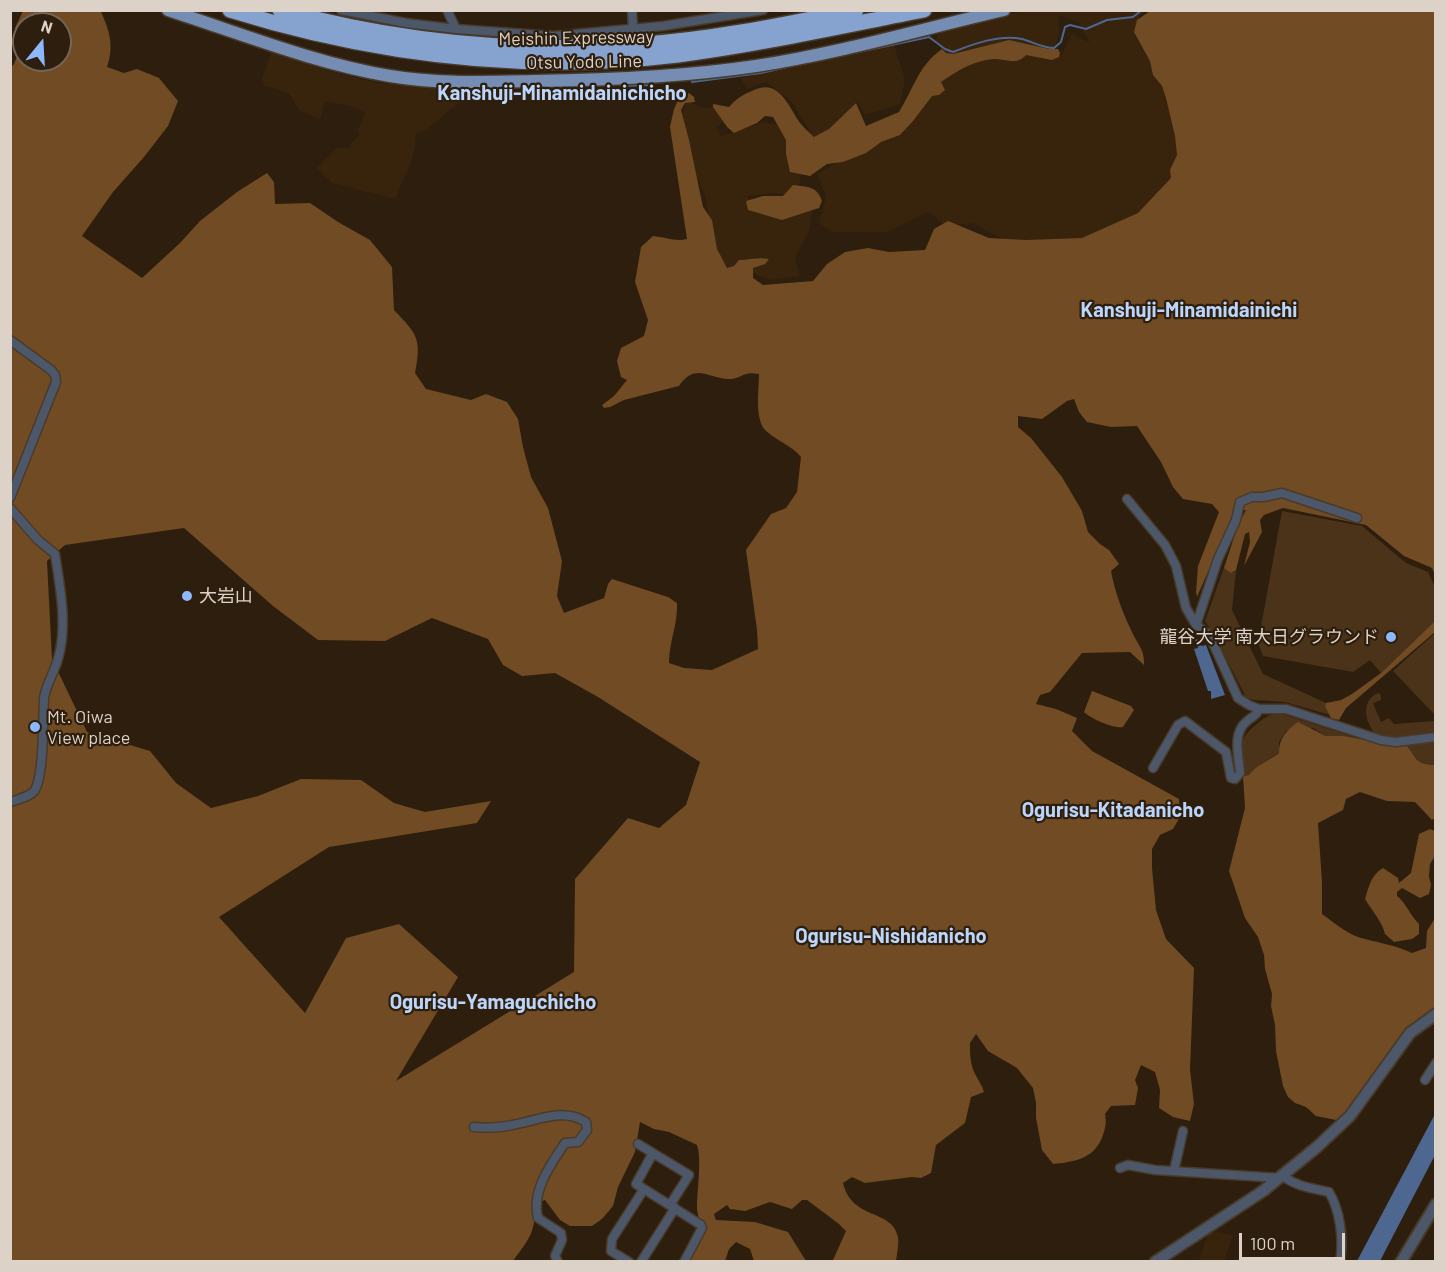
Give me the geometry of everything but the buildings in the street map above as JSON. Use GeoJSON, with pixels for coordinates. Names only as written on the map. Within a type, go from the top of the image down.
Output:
{"type":"FeatureCollection","features":[{"type":"Feature","properties":{"kind":"highway","name":"Meishin Expressway"},"geometry":{"type":"LineString","coordinates":[[230,10],[289,27],[391,49],[465,58],[550,62],[622,60],[713,50],[924,10]]}},
{"type":"Feature","properties":{"kind":"highway","name":"Meishin Expressway"},"geometry":{"type":"LineString","coordinates":[[280,10],[347,26],[432,40],[552,48],[622,46],[676,41],[768,27],[856,10]]}},
{"type":"Feature","properties":{"kind":"main road","name":"Otsu Yodo Line"},"geometry":{"type":"LineString","coordinates":[[168,10],[341,65],[391,76],[443,81],[497,82],[757,66],[897,32],[1004,10]]}},
{"type":"Feature","properties":{"kind":"street"},"geometry":{"type":"LineString","coordinates":[[341,10],[406,23],[554,36],[633,29],[663,29],[717,14],[763,10]]}},
{"type":"Feature","properties":{"kind":"street"},"geometry":{"type":"LineString","coordinates":[[447,10],[456,29]]}},
{"type":"Feature","properties":{"kind":"street"},"geometry":{"type":"LineString","coordinates":[[632,10],[633,29]]}},
{"type":"Feature","properties":{"kind":"street"},"geometry":{"type":"LineString","coordinates":[[10,340],[51,370],[56,382],[10,498]]}},
{"type":"Feature","properties":{"kind":"street"},"geometry":{"type":"LineString","coordinates":[[1196,625],[1218,558],[1236,520],[1240,502],[1252,496],[1263,497],[1282,493],[1357,518]]}},
{"type":"Feature","properties":{"kind":"street"},"geometry":{"type":"LineString","coordinates":[[1127,499],[1165,545],[1176,566],[1186,608],[1196,625],[1207,633],[1212,641],[1238,698],[1254,708],[1286,709],[1381,740],[1396,742],[1436,737]]}},
{"type":"Feature","properties":{"kind":"street"},"geometry":{"type":"LineString","coordinates":[[10,508],[55,554],[62,604],[58,659],[45,691],[42,755],[36,788],[31,794],[10,802]]}},
{"type":"Feature","properties":{"kind":"street"},"geometry":{"type":"LineString","coordinates":[[1153,768],[1178,725],[1185,721],[1226,752],[1230,775],[1235,779],[1239,773],[1238,734],[1259,709]]}},
{"type":"Feature","properties":{"kind":"street"},"geometry":{"type":"LineString","coordinates":[[1159,1259],[1281,1177],[1350,1116],[1410,1033],[1436,1014]]}},
{"type":"Feature","properties":{"kind":"street"},"geometry":{"type":"LineString","coordinates":[[1426,1074],[1436,1063]]}},
{"type":"Feature","properties":{"kind":"street"},"geometry":{"type":"LineString","coordinates":[[474,1127],[514,1125],[538,1117],[557,1116],[577,1116],[586,1122],[587,1130],[578,1142],[565,1143],[546,1171],[536,1209],[538,1218],[561,1233],[562,1240],[555,1256],[558,1262]]}},
{"type":"Feature","properties":{"kind":"street"},"geometry":{"type":"LineString","coordinates":[[1174,1171],[1183,1131]]}},
{"type":"Feature","properties":{"kind":"street"},"geometry":{"type":"LineString","coordinates":[[638,1144],[689,1175],[641,1262]]}},
{"type":"Feature","properties":{"kind":"street"},"geometry":{"type":"LineString","coordinates":[[653,1153],[636,1184],[701,1225],[702,1228],[684,1262]]}},
{"type":"Feature","properties":{"kind":"street"},"geometry":{"type":"LineString","coordinates":[[1120,1168],[1128,1165],[1174,1171],[1281,1177],[1292,1184],[1329,1192],[1335,1202],[1338,1221],[1340,1262]]}},
{"type":"Feature","properties":{"kind":"street"},"geometry":{"type":"LineString","coordinates":[[629,1262],[611,1251],[612,1239],[644,1189]]}},
{"type":"Feature","properties":{"kind":"street"},"geometry":{"type":"LineString","coordinates":[[1401,1262],[1436,1204]]}},
{"type":"Feature","properties":{"kind":"street"},"geometry":{"type":"LineString","coordinates":[[1159,1259],[1175,1262]]}},
{"type":"Feature","properties":{"kind":"shaded area"},"geometry":{"type":"Polygon","coordinates":[[[23,11],[101,12],[110,39],[107,67],[124,73],[137,69],[159,78],[178,101],[168,126],[113,192],[82,236],[142,278],[200,221],[237,192],[267,173],[274,182],[275,204],[310,203],[370,240],[392,267],[394,310],[416,338],[418,352],[415,373],[426,389],[471,400],[486,394],[507,402],[518,419],[531,477],[548,508],[562,561],[557,596],[564,613],[604,598],[612,579],[668,597],[677,603],[669,663],[684,668],[712,670],[758,649],[746,550],[771,514],[786,508],[797,492],[801,457],[762,426],[758,404],[759,374],[750,373],[723,379],[703,373],[691,374],[679,386],[624,400],[610,407],[604,408],[602,405],[614,396],[627,380],[621,377],[617,361],[621,348],[644,336],[648,320],[635,282],[641,247],[653,236],[675,240],[687,239],[670,127],[680,96],[689,93],[694,97],[695,102],[685,103],[681,110],[703,207],[712,220],[717,249],[727,268],[734,266],[739,260],[769,259],[765,264],[753,268],[753,278],[763,285],[813,281],[827,264],[845,252],[868,248],[889,252],[925,250],[934,229],[948,221],[989,238],[1026,240],[1082,238],[1138,213],[1171,178],[1170,170],[1177,155],[1175,136],[1162,86],[1153,75],[1150,61],[1134,32],[1137,20],[1150,11],[1435,11],[1435,575],[1432,568],[1404,556],[1366,525],[1283,508],[1264,515],[1260,520],[1262,532],[1244,566],[1250,542],[1249,532],[1245,534],[1236,570],[1231,573],[1224,568],[1238,525],[1246,510],[1235,510],[1197,597],[1198,566],[1219,512],[1212,504],[1183,499],[1173,487],[1161,462],[1137,426],[1111,427],[1087,422],[1079,412],[1074,399],[1067,401],[1042,419],[1018,416],[1018,427],[1031,438],[1062,477],[1082,511],[1088,532],[1109,550],[1119,564],[1111,571],[1119,601],[1144,659],[1144,665],[1130,652],[1082,653],[1050,692],[1040,695],[1036,704],[1077,718],[1072,731],[1092,751],[1179,799],[1180,817],[1173,829],[1160,835],[1152,849],[1152,868],[1156,910],[1166,939],[1194,968],[1190,1070],[1194,1104],[1190,1121],[1173,1117],[1159,1108],[1160,1090],[1155,1072],[1141,1065],[1135,1080],[1138,1088],[1135,1105],[1111,1106],[1105,1114],[1102,1138],[1094,1151],[1082,1158],[1053,1164],[1042,1150],[1033,1088],[1017,1068],[988,1051],[976,1034],[970,1043],[971,1058],[973,1070],[984,1092],[971,1097],[965,1123],[936,1145],[931,1173],[921,1178],[865,1183],[852,1177],[843,1183],[848,1195],[855,1203],[888,1222],[894,1228],[898,1237],[896,1261],[833,1260],[846,1231],[807,1200],[802,1200],[792,1209],[770,1202],[745,1211],[730,1209],[727,1205],[714,1214],[716,1220],[755,1222],[788,1232],[806,1261],[754,1261],[750,1249],[736,1242],[729,1249],[725,1261],[689,1261],[702,1236],[697,1207],[699,1167],[697,1145],[640,1122],[635,1152],[618,1187],[613,1206],[602,1219],[592,1226],[570,1226],[560,1220],[545,1200],[536,1203],[530,1235],[513,1261],[11,1261],[10,68],[12,66],[12,72],[72,72],[72,12],[23,11]],[[184,528],[65,545],[47,561],[52,659],[87,732],[150,751],[176,783],[211,808],[258,796],[301,779],[361,780],[394,803],[425,812],[491,801],[477,823],[329,847],[219,917],[305,1013],[346,938],[399,924],[458,977],[396,1081],[574,972],[575,879],[628,818],[659,828],[686,805],[700,762],[598,697],[555,673],[522,676],[503,665],[488,639],[432,618],[385,641],[318,640],[273,606],[184,528]]]}},
{"type":"Feature","properties":{"kind":"shaded area"},"geometry":{"type":"Polygon","coordinates":[[[1024,11],[1142,11],[1136,27],[1200,139],[1140,233],[1013,245],[973,223],[947,226],[928,212],[888,232],[832,232],[819,223],[826,197],[817,174],[898,129],[933,88],[967,61],[1022,54],[1062,55],[1072,33],[1090,43],[1078,22],[1059,15],[1059,34],[1053,52],[949,56],[935,42],[940,31],[994,16],[1024,11]]]}},
{"type":"Feature","properties":{"kind":"shaded area"},"geometry":{"type":"Polygon","coordinates":[[[1009,40],[1058,49],[1059,57],[1052,60],[1026,55],[1015,61],[994,59],[966,67],[941,82],[945,90],[939,95],[932,96],[900,135],[881,142],[866,153],[843,162],[827,164],[810,176],[790,172],[786,140],[773,117],[765,116],[757,123],[734,133],[713,107],[713,104],[729,107],[745,94],[761,88],[769,88],[782,95],[800,123],[814,137],[829,129],[856,103],[866,126],[899,112],[922,70],[942,49],[946,53],[953,54],[1009,40]]]}},
{"type":"Feature","properties":{"kind":"shaded area"},"geometry":{"type":"Polygon","coordinates":[[[893,42],[905,79],[900,104],[865,115],[857,101],[831,131],[814,138],[791,101],[766,82],[748,89],[740,78],[893,42]]]}},
{"type":"Feature","properties":{"kind":"shaded area"},"geometry":{"type":"Polygon","coordinates":[[[271,52],[336,73],[377,83],[473,91],[426,130],[416,134],[411,162],[395,199],[332,183],[317,168],[337,148],[350,148],[351,143],[360,135],[358,130],[365,112],[350,106],[325,101],[320,120],[299,110],[289,94],[264,85],[262,79],[271,52]]]}},
{"type":"Feature","properties":{"kind":"shaded area"},"geometry":{"type":"Polygon","coordinates":[[[687,101],[705,108],[719,107],[731,117],[716,127],[721,136],[764,122],[782,126],[803,161],[800,183],[788,195],[773,193],[747,196],[756,208],[814,201],[809,231],[795,258],[800,276],[769,280],[739,268],[725,270],[718,262],[705,196],[691,163],[679,121],[687,101]]]}},
{"type":"Feature","properties":{"kind":"shaded area"},"geometry":{"type":"Polygon","coordinates":[[[793,185],[815,190],[822,201],[819,208],[782,220],[748,210],[746,201],[763,196],[783,196],[793,185]]]}},
{"type":"Feature","properties":{"kind":"shaded area"},"geometry":{"type":"Polygon","coordinates":[[[1282,511],[1362,526],[1406,563],[1428,572],[1435,587],[1435,621],[1381,673],[1370,660],[1353,672],[1263,656],[1258,643],[1282,511]]]}},
{"type":"Feature","properties":{"kind":"shaded area"},"geometry":{"type":"Polygon","coordinates":[[[1236,534],[1225,568],[1231,573],[1236,570],[1232,610],[1263,674],[1326,703],[1325,706],[1330,715],[1285,702],[1254,700],[1246,697],[1205,621],[1236,534]]]}},
{"type":"Feature","properties":{"kind":"shaded area"},"geometry":{"type":"Polygon","coordinates":[[[1435,621],[1435,632],[1346,708],[1339,720],[1331,718],[1325,706],[1326,703],[1341,700],[1352,694],[1381,673],[1435,621]]]}},
{"type":"Feature","properties":{"kind":"shaded area"},"geometry":{"type":"Polygon","coordinates":[[[1435,633],[1436,714],[1434,714],[1393,671],[1435,633]]]}},
{"type":"Feature","properties":{"kind":"shaded area"},"geometry":{"type":"Polygon","coordinates":[[[1092,691],[1131,706],[1134,710],[1123,727],[1103,723],[1084,712],[1092,691]]]}},
{"type":"Feature","properties":{"kind":"shaded area"},"geometry":{"type":"Polygon","coordinates":[[[1378,693],[1381,695],[1381,700],[1373,703],[1381,722],[1389,718],[1394,724],[1435,721],[1435,732],[1398,737],[1376,735],[1369,724],[1366,712],[1369,701],[1378,693]]]}},
{"type":"Feature","properties":{"kind":"shaded area"},"geometry":{"type":"Polygon","coordinates":[[[1279,713],[1369,742],[1344,736],[1326,736],[1313,728],[1286,731],[1279,742],[1280,752],[1259,765],[1249,775],[1243,776],[1241,752],[1246,735],[1265,717],[1279,713]]]}},
{"type":"Feature","properties":{"kind":"shaded area"},"geometry":{"type":"Polygon","coordinates":[[[1298,722],[1326,736],[1344,736],[1391,745],[1405,744],[1419,761],[1434,765],[1435,762],[1435,818],[1432,820],[1415,802],[1387,801],[1360,792],[1346,799],[1343,810],[1318,823],[1322,914],[1358,937],[1412,953],[1426,948],[1427,931],[1435,918],[1435,1009],[1405,1031],[1362,1093],[1336,1120],[1316,1116],[1306,1107],[1295,1103],[1288,1097],[1283,1086],[1276,1051],[1275,1025],[1271,1006],[1272,994],[1265,969],[1264,955],[1258,937],[1245,918],[1229,871],[1245,808],[1243,776],[1249,775],[1259,765],[1279,753],[1284,735],[1298,722]]]}},
{"type":"Feature","properties":{"kind":"shaded area"},"geometry":{"type":"Polygon","coordinates":[[[1435,741],[1434,765],[1416,759],[1405,744],[1435,741]]]}},
{"type":"Feature","properties":{"kind":"shaded area"},"geometry":{"type":"Polygon","coordinates":[[[1430,829],[1435,831],[1435,856],[1430,864],[1429,894],[1420,898],[1402,888],[1397,892],[1397,896],[1419,924],[1419,934],[1412,939],[1394,942],[1385,934],[1365,899],[1373,877],[1383,868],[1398,878],[1399,883],[1411,873],[1419,834],[1430,829]]]}},
{"type":"Feature","properties":{"kind":"shaded area"},"geometry":{"type":"Polygon","coordinates":[[[1209,1231],[1233,1235],[1224,1261],[1198,1262],[1209,1231]]]}},
{"type":"Feature","properties":{"kind":"water"},"geometry":{"type":"Polygon","coordinates":[[[1197,639],[1201,646],[1206,645],[1225,695],[1211,699],[1211,691],[1208,691],[1194,649],[1198,648],[1195,640],[1197,639]]]}},
{"type":"Feature","properties":{"kind":"water"},"geometry":{"type":"Polygon","coordinates":[[[1435,1114],[1435,1155],[1380,1261],[1357,1261],[1435,1114]]]}},
{"type":"Feature","properties":{"kind":"waterway"},"geometry":{"type":"LineString","coordinates":[[854,53],[929,37],[953,52],[978,43],[1005,38],[1022,39],[1054,48],[1061,42],[1065,27],[1070,25],[1086,29],[1107,20],[1133,17],[1142,10]]}},
{"type":"Feature","properties":{"kind":"waterway"},"geometry":{"type":"LineString","coordinates":[[692,82],[761,73],[805,63]]}},
{"type":"Feature","properties":{"kind":"waterway"},"geometry":{"type":"LineString","coordinates":[[623,86],[653,85]]}},
{"type":"Feature","properties":{"kind":"waterway"},"geometry":{"type":"LineString","coordinates":[[527,88],[579,89]]}},
{"type":"Feature","properties":{"kind":"tunnel"},"geometry":{"type":"LineString","coordinates":[[663,33],[667,67]]}},
{"type":"Feature","properties":{"kind":"place","name":"大岩山"},"geometry":{"type":"Point","coordinates":[187,596]}},
{"type":"Feature","properties":{"kind":"place","name":"龍谷大学 南大日グラウンド"},"geometry":{"type":"Point","coordinates":[1391,637]}},
{"type":"Feature","properties":{"kind":"place","name":"Mt. Oiwa View place"},"geometry":{"type":"Point","coordinates":[35,727]}},
{"type":"Feature","properties":{"kind":"district","name":"Kanshuji-Minamidainichicho"},"geometry":{"type":"Point","coordinates":[562,93]}},
{"type":"Feature","properties":{"kind":"district","name":"Kanshuji-Minamidainichi"},"geometry":{"type":"Point","coordinates":[1189,310]}},
{"type":"Feature","properties":{"kind":"district","name":"Ogurisu-Kitadanicho"},"geometry":{"type":"Point","coordinates":[1113,810]}},
{"type":"Feature","properties":{"kind":"district","name":"Ogurisu-Nishidanicho"},"geometry":{"type":"Point","coordinates":[891,936]}},
{"type":"Feature","properties":{"kind":"district","name":"Ogurisu-Yamaguchicho"},"geometry":{"type":"Point","coordinates":[493,1002]}}]}
